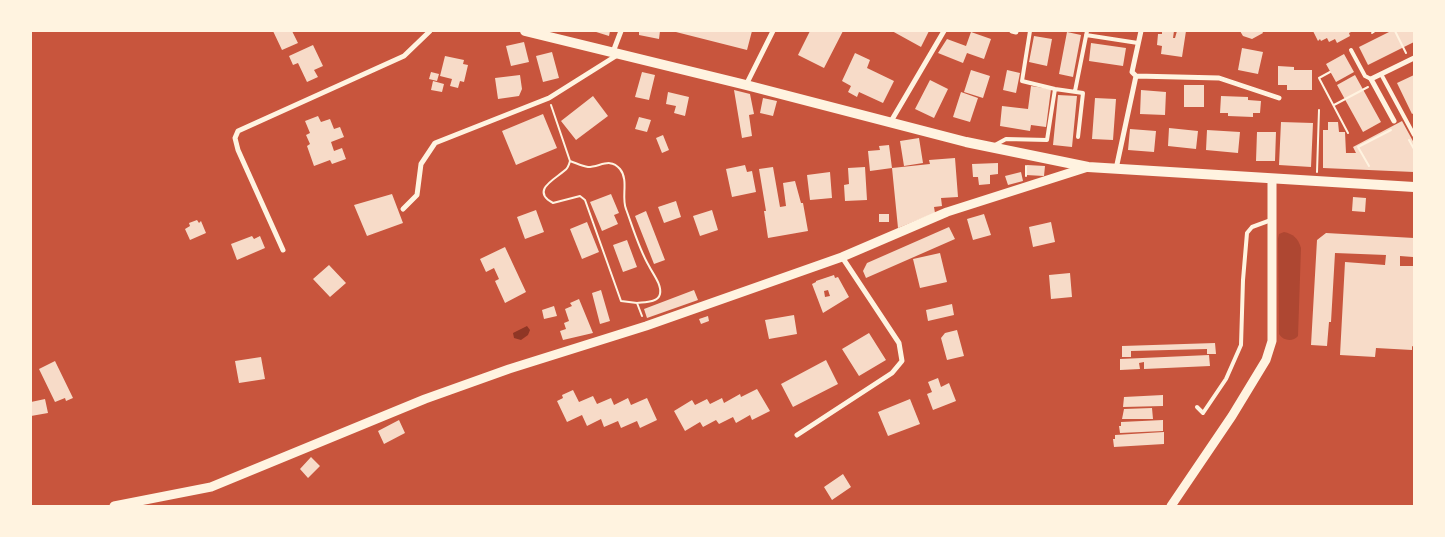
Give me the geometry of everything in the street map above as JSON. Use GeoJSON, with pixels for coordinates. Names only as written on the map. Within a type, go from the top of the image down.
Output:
{"type":"FeatureCollection","features":[{"type":"Feature","properties":{"kind":"main road"},"geometry":{"type":"LineString","coordinates":[[525,31],[746,85],[890,123],[1088,167],[1414,187]]}},
{"type":"Feature","properties":{"kind":"street"},"geometry":{"type":"LineString","coordinates":[[283,250],[238,150],[235,138],[238,131],[404,56],[430,31]]}},
{"type":"Feature","properties":{"kind":"street"},"geometry":{"type":"LineString","coordinates":[[403,209],[417,195],[421,164],[435,143],[548,98],[616,53],[621,31]]}},
{"type":"Feature","properties":{"kind":"street"},"geometry":{"type":"LineString","coordinates":[[746,85],[773,31]]}},
{"type":"Feature","properties":{"kind":"street"},"geometry":{"type":"LineString","coordinates":[[890,123],[944,31]]}},
{"type":"Feature","properties":{"kind":"street"},"geometry":{"type":"LineString","coordinates":[[1141,31],[1132,72],[1136,76],[1219,78],[1279,98]]}},
{"type":"Feature","properties":{"kind":"street"},"geometry":{"type":"LineString","coordinates":[[1394,121],[1373,82],[1380,74],[1412,59]]}},
{"type":"Feature","properties":{"kind":"street"},"geometry":{"type":"LineString","coordinates":[[1116,169],[1136,76]]}},
{"type":"Feature","properties":{"kind":"street"},"geometry":{"type":"LineString","coordinates":[[114,506],[211,487],[426,399],[509,369],[646,326],[842,257],[947,212],[1088,167]]}},
{"type":"Feature","properties":{"kind":"street"},"geometry":{"type":"LineString","coordinates":[[1171,506],[1232,416],[1266,360],[1272,341],[1272,179]]}},
{"type":"Feature","properties":{"kind":"street"},"geometry":{"type":"LineString","coordinates":[[797,435],[892,372],[902,361],[899,343],[842,257]]}},
{"type":"Feature","properties":{"kind":"lane"},"geometry":{"type":"LineString","coordinates":[[1030,31],[1022,81],[1056,89],[1083,92],[1078,137]]}},
{"type":"Feature","properties":{"kind":"lane"},"geometry":{"type":"LineString","coordinates":[[1075,91],[1087,33],[1138,43]]}},
{"type":"Feature","properties":{"kind":"lane"},"geometry":{"type":"LineString","coordinates":[[1351,50],[1365,76],[1373,82]]}},
{"type":"Feature","properties":{"kind":"lane"},"geometry":{"type":"LineString","coordinates":[[1380,74],[1414,135]]}},
{"type":"Feature","properties":{"kind":"lane"},"geometry":{"type":"LineString","coordinates":[[992,147],[1006,139],[1047,140],[1056,89]]}},
{"type":"Feature","properties":{"kind":"lane"},"geometry":{"type":"LineString","coordinates":[[1407,123],[1414,120]]}},
{"type":"Feature","properties":{"kind":"lane"},"geometry":{"type":"LineString","coordinates":[[1197,407],[1203,413],[1226,379],[1241,345],[1246,233],[1252,227],[1271,220]]}},
{"type":"Feature","properties":{"kind":"path"},"geometry":{"type":"LineString","coordinates":[[1395,31],[1412,59]]}},
{"type":"Feature","properties":{"kind":"path"},"geometry":{"type":"LineString","coordinates":[[1330,72],[1319,78],[1348,133]]}},
{"type":"Feature","properties":{"kind":"path"},"geometry":{"type":"LineString","coordinates":[[1333,105],[1373,82]]}},
{"type":"Feature","properties":{"kind":"path"},"geometry":{"type":"LineString","coordinates":[[548,98],[570,160],[566,170],[546,185],[545,196],[553,203],[580,196],[585,200],[620,301],[651,302],[658,298],[660,293],[659,286],[648,265],[623,203],[623,174],[620,168],[606,162],[591,167],[570,160]]}},
{"type":"Feature","properties":{"kind":"path"},"geometry":{"type":"LineString","coordinates":[[1316,182],[1319,110]]}},
{"type":"Feature","properties":{"kind":"path"},"geometry":{"type":"LineString","coordinates":[[1369,166],[1358,147],[1392,129]]}},
{"type":"Feature","properties":{"kind":"path"},"geometry":{"type":"LineString","coordinates":[[1027,154],[1025,174],[1029,186]]}},
{"type":"Feature","properties":{"kind":"path"},"geometry":{"type":"LineString","coordinates":[[637,303],[646,326]]}},
{"type":"Feature","properties":{"kind":"shaded area"},"geometry":{"type":"Polygon","coordinates":[[[1284,232],[1295,237],[1301,248],[1298,336],[1291,340],[1283,338],[1279,334],[1278,239],[1279,234],[1284,232]]]}},
{"type":"Feature","properties":{"kind":"shaded area"},"geometry":{"type":"Polygon","coordinates":[[[527,326],[530,330],[528,335],[521,340],[514,338],[513,333],[527,326]]]}},
{"type":"Feature","properties":{"kind":"building"},"geometry":{"type":"Polygon","coordinates":[[[273,31],[292,31],[298,43],[282,50],[273,31]]]}},
{"type":"Feature","properties":{"kind":"building"},"geometry":{"type":"Polygon","coordinates":[[[593,31],[610,31],[609,36],[593,31]]]}},
{"type":"Feature","properties":{"kind":"building"},"geometry":{"type":"Polygon","coordinates":[[[639,31],[660,31],[659,39],[639,35],[639,31]]]}},
{"type":"Feature","properties":{"kind":"building"},"geometry":{"type":"Polygon","coordinates":[[[672,31],[752,31],[747,50],[672,31]]]}},
{"type":"Feature","properties":{"kind":"building"},"geometry":{"type":"Polygon","coordinates":[[[810,31],[843,31],[824,68],[798,55],[810,31]]]}},
{"type":"Feature","properties":{"kind":"building"},"geometry":{"type":"Polygon","coordinates":[[[892,31],[929,31],[921,47],[892,31]]]}},
{"type":"Feature","properties":{"kind":"building"},"geometry":{"type":"Polygon","coordinates":[[[1162,31],[1174,31],[1173,38],[1175,38],[1177,31],[1186,31],[1182,57],[1161,54],[1162,46],[1157,45],[1158,34],[1162,34],[1162,31]]]}},
{"type":"Feature","properties":{"kind":"building"},"geometry":{"type":"Polygon","coordinates":[[[1240,31],[1262,31],[1263,33],[1252,39],[1243,36],[1240,31]]]}},
{"type":"Feature","properties":{"kind":"building"},"geometry":{"type":"Polygon","coordinates":[[[1313,31],[1353,31],[1349,33],[1350,36],[1337,43],[1335,39],[1329,42],[1327,38],[1318,41],[1313,31]]]}},
{"type":"Feature","properties":{"kind":"building"},"geometry":{"type":"Polygon","coordinates":[[[1391,31],[1414,31],[1414,42],[1368,65],[1359,47],[1391,31]]]}},
{"type":"Feature","properties":{"kind":"building"},"geometry":{"type":"Polygon","coordinates":[[[971,32],[991,39],[984,59],[967,53],[963,63],[938,53],[947,39],[966,46],[971,32]]]}},
{"type":"Feature","properties":{"kind":"building"},"geometry":{"type":"Polygon","coordinates":[[[1067,32],[1081,35],[1073,77],[1059,74],[1067,32]]]}},
{"type":"Feature","properties":{"kind":"building"},"geometry":{"type":"Polygon","coordinates":[[[1034,36],[1052,39],[1047,66],[1029,62],[1034,36]]]}},
{"type":"Feature","properties":{"kind":"building"},"geometry":{"type":"Polygon","coordinates":[[[524,42],[529,62],[511,66],[506,46],[524,42]]]}},
{"type":"Feature","properties":{"kind":"building"},"geometry":{"type":"Polygon","coordinates":[[[1091,43],[1126,48],[1123,66],[1089,61],[1091,43]]]}},
{"type":"Feature","properties":{"kind":"building"},"geometry":{"type":"Polygon","coordinates":[[[313,45],[323,66],[314,70],[318,77],[307,82],[298,63],[293,65],[289,56],[313,45]]]}},
{"type":"Feature","properties":{"kind":"building"},"geometry":{"type":"Polygon","coordinates":[[[1242,48],[1263,52],[1258,74],[1238,70],[1242,48]]]}},
{"type":"Feature","properties":{"kind":"building"},"geometry":{"type":"Polygon","coordinates":[[[552,52],[559,78],[543,82],[536,56],[552,52]]]}},
{"type":"Feature","properties":{"kind":"building"},"geometry":{"type":"Polygon","coordinates":[[[855,53],[870,60],[867,68],[894,81],[883,103],[859,92],[857,97],[848,92],[851,86],[842,81],[855,53]]]}},
{"type":"Feature","properties":{"kind":"building"},"geometry":{"type":"Polygon","coordinates":[[[1344,54],[1354,72],[1336,82],[1326,64],[1344,54]]]}},
{"type":"Feature","properties":{"kind":"building"},"geometry":{"type":"Polygon","coordinates":[[[445,56],[464,60],[463,64],[468,65],[464,82],[460,81],[458,88],[450,86],[452,79],[440,76],[445,56]]]}},
{"type":"Feature","properties":{"kind":"building"},"geometry":{"type":"Polygon","coordinates":[[[1278,66],[1294,67],[1294,70],[1312,70],[1312,90],[1287,90],[1287,85],[1278,85],[1278,66]]]}},
{"type":"Feature","properties":{"kind":"building"},"geometry":{"type":"Polygon","coordinates":[[[971,70],[990,76],[983,98],[964,92],[971,70]]]}},
{"type":"Feature","properties":{"kind":"building"},"geometry":{"type":"Polygon","coordinates":[[[1007,70],[1020,73],[1016,93],[1003,90],[1007,70]]]}},
{"type":"Feature","properties":{"kind":"building"},"geometry":{"type":"Polygon","coordinates":[[[431,72],[439,74],[437,81],[429,79],[431,72]]]}},
{"type":"Feature","properties":{"kind":"building"},"geometry":{"type":"Polygon","coordinates":[[[642,72],[655,75],[649,100],[635,97],[642,72]]]}},
{"type":"Feature","properties":{"kind":"building"},"geometry":{"type":"Polygon","coordinates":[[[520,75],[522,89],[519,96],[498,99],[495,78],[520,75]]]}},
{"type":"Feature","properties":{"kind":"building"},"geometry":{"type":"Polygon","coordinates":[[[1355,75],[1381,122],[1363,132],[1337,85],[1355,75]]]}},
{"type":"Feature","properties":{"kind":"building"},"geometry":{"type":"Polygon","coordinates":[[[1414,75],[1414,113],[1412,114],[1397,83],[1414,75]]]}},
{"type":"Feature","properties":{"kind":"building"},"geometry":{"type":"Polygon","coordinates":[[[930,80],[948,89],[934,118],[915,109],[930,80]]]}},
{"type":"Feature","properties":{"kind":"building"},"geometry":{"type":"Polygon","coordinates":[[[433,81],[444,84],[442,92],[431,90],[433,81]]]}},
{"type":"Feature","properties":{"kind":"building"},"geometry":{"type":"Polygon","coordinates":[[[1184,85],[1204,85],[1204,107],[1184,107],[1184,85]]]}},
{"type":"Feature","properties":{"kind":"building"},"geometry":{"type":"Polygon","coordinates":[[[1031,86],[1051,89],[1046,127],[1031,125],[1030,131],[1000,126],[1002,106],[1028,109],[1031,86]]]}},
{"type":"Feature","properties":{"kind":"building"},"geometry":{"type":"Polygon","coordinates":[[[734,90],[750,94],[754,114],[749,115],[752,136],[742,138],[734,90]]]}},
{"type":"Feature","properties":{"kind":"building"},"geometry":{"type":"Polygon","coordinates":[[[1141,90],[1166,92],[1165,115],[1140,114],[1141,90]]]}},
{"type":"Feature","properties":{"kind":"building"},"geometry":{"type":"Polygon","coordinates":[[[668,92],[689,97],[685,116],[674,113],[676,106],[666,104],[668,92]]]}},
{"type":"Feature","properties":{"kind":"building"},"geometry":{"type":"Polygon","coordinates":[[[961,92],[978,98],[970,122],[953,117],[961,92]]]}},
{"type":"Feature","properties":{"kind":"building"},"geometry":{"type":"Polygon","coordinates":[[[1058,95],[1077,96],[1072,147],[1053,145],[1058,95]]]}},
{"type":"Feature","properties":{"kind":"building"},"geometry":{"type":"Polygon","coordinates":[[[593,96],[608,116],[576,140],[561,121],[593,96]]]}},
{"type":"Feature","properties":{"kind":"building"},"geometry":{"type":"Polygon","coordinates":[[[1221,96],[1248,97],[1248,100],[1261,101],[1260,113],[1253,113],[1253,117],[1228,116],[1228,113],[1220,113],[1221,96]]]}},
{"type":"Feature","properties":{"kind":"building"},"geometry":{"type":"Polygon","coordinates":[[[763,98],[777,101],[773,116],[760,113],[763,98]]]}},
{"type":"Feature","properties":{"kind":"building"},"geometry":{"type":"Polygon","coordinates":[[[1095,98],[1116,99],[1113,140],[1092,139],[1095,98]]]}},
{"type":"Feature","properties":{"kind":"building"},"geometry":{"type":"Polygon","coordinates":[[[543,114],[557,148],[516,165],[502,131],[543,114]]]}},
{"type":"Feature","properties":{"kind":"building"},"geometry":{"type":"Polygon","coordinates":[[[318,116],[321,122],[330,119],[334,129],[340,127],[344,137],[331,142],[334,151],[342,148],[346,159],[332,164],[330,160],[314,166],[307,146],[310,144],[306,135],[310,133],[305,121],[318,116]]]}},
{"type":"Feature","properties":{"kind":"building"},"geometry":{"type":"Polygon","coordinates":[[[639,117],[651,120],[647,132],[635,129],[639,117]]]}},
{"type":"Feature","properties":{"kind":"building"},"geometry":{"type":"Polygon","coordinates":[[[1402,121],[1414,143],[1414,172],[1323,168],[1323,130],[1328,130],[1328,122],[1338,122],[1339,132],[1345,132],[1346,153],[1356,153],[1353,147],[1402,121]]]}},
{"type":"Feature","properties":{"kind":"building"},"geometry":{"type":"Polygon","coordinates":[[[1281,122],[1313,123],[1311,167],[1279,165],[1281,122]]]}},
{"type":"Feature","properties":{"kind":"building"},"geometry":{"type":"Polygon","coordinates":[[[1169,128],[1198,131],[1196,149],[1168,146],[1169,128]]]}},
{"type":"Feature","properties":{"kind":"building"},"geometry":{"type":"Polygon","coordinates":[[[1130,129],[1156,131],[1154,152],[1128,150],[1130,129]]]}},
{"type":"Feature","properties":{"kind":"building"},"geometry":{"type":"Polygon","coordinates":[[[1207,130],[1240,132],[1238,153],[1206,150],[1207,130]]]}},
{"type":"Feature","properties":{"kind":"building"},"geometry":{"type":"Polygon","coordinates":[[[1257,132],[1276,132],[1275,161],[1256,161],[1257,132]]]}},
{"type":"Feature","properties":{"kind":"building"},"geometry":{"type":"Polygon","coordinates":[[[663,135],[669,150],[662,153],[656,138],[663,135]]]}},
{"type":"Feature","properties":{"kind":"building"},"geometry":{"type":"Polygon","coordinates":[[[919,138],[923,163],[904,166],[900,141],[919,138]]]}},
{"type":"Feature","properties":{"kind":"building"},"geometry":{"type":"Polygon","coordinates":[[[889,145],[892,168],[870,171],[868,151],[880,150],[879,146],[889,145]]]}},
{"type":"Feature","properties":{"kind":"building"},"geometry":{"type":"Polygon","coordinates":[[[955,158],[958,197],[941,198],[942,206],[934,207],[935,213],[898,228],[892,168],[930,164],[929,160],[955,158]]]}},
{"type":"Feature","properties":{"kind":"building"},"geometry":{"type":"Polygon","coordinates":[[[998,163],[998,174],[990,175],[990,184],[979,185],[978,177],[973,177],[972,164],[998,163]]]}},
{"type":"Feature","properties":{"kind":"building"},"geometry":{"type":"Polygon","coordinates":[[[745,165],[747,172],[752,171],[756,192],[732,197],[726,169],[745,165]]]}},
{"type":"Feature","properties":{"kind":"building"},"geometry":{"type":"Polygon","coordinates":[[[1027,165],[1045,166],[1044,176],[1026,175],[1027,165]]]}},
{"type":"Feature","properties":{"kind":"building"},"geometry":{"type":"Polygon","coordinates":[[[773,167],[780,207],[786,206],[783,183],[795,181],[801,203],[803,203],[808,231],[768,238],[764,211],[766,211],[759,169],[773,167]]]}},
{"type":"Feature","properties":{"kind":"building"},"geometry":{"type":"Polygon","coordinates":[[[865,167],[867,200],[845,201],[844,185],[849,184],[848,168],[865,167]]]}},
{"type":"Feature","properties":{"kind":"building"},"geometry":{"type":"Polygon","coordinates":[[[830,172],[832,198],[810,200],[807,175],[830,172]]]}},
{"type":"Feature","properties":{"kind":"building"},"geometry":{"type":"Polygon","coordinates":[[[1021,172],[1023,181],[1008,185],[1005,176],[1021,172]]]}},
{"type":"Feature","properties":{"kind":"building"},"geometry":{"type":"Polygon","coordinates":[[[392,194],[403,223],[367,236],[354,205],[392,194]]]}},
{"type":"Feature","properties":{"kind":"building"},"geometry":{"type":"Polygon","coordinates":[[[611,194],[619,213],[614,215],[618,224],[602,231],[590,202],[611,194]]]}},
{"type":"Feature","properties":{"kind":"building"},"geometry":{"type":"Polygon","coordinates":[[[1353,197],[1366,198],[1365,212],[1352,211],[1353,197]]]}},
{"type":"Feature","properties":{"kind":"building"},"geometry":{"type":"Polygon","coordinates":[[[676,201],[681,217],[664,223],[658,207],[676,201]]]}},
{"type":"Feature","properties":{"kind":"building"},"geometry":{"type":"Polygon","coordinates":[[[536,210],[544,232],[525,239],[517,217],[536,210]]]}},
{"type":"Feature","properties":{"kind":"building"},"geometry":{"type":"Polygon","coordinates":[[[712,210],[718,230],[700,236],[693,216],[712,210]]]}},
{"type":"Feature","properties":{"kind":"building"},"geometry":{"type":"Polygon","coordinates":[[[646,211],[665,260],[654,264],[635,216],[646,211]]]}},
{"type":"Feature","properties":{"kind":"building"},"geometry":{"type":"Polygon","coordinates":[[[879,214],[889,214],[889,222],[879,222],[879,214]]]}},
{"type":"Feature","properties":{"kind":"building"},"geometry":{"type":"Polygon","coordinates":[[[984,214],[991,235],[973,240],[967,219],[984,214]]]}},
{"type":"Feature","properties":{"kind":"building"},"geometry":{"type":"Polygon","coordinates":[[[197,220],[199,223],[201,221],[206,233],[190,240],[185,229],[190,226],[189,223],[197,220]]]}},
{"type":"Feature","properties":{"kind":"building"},"geometry":{"type":"Polygon","coordinates":[[[587,222],[599,252],[582,259],[570,229],[587,222]]]}},
{"type":"Feature","properties":{"kind":"building"},"geometry":{"type":"Polygon","coordinates":[[[1051,222],[1055,242],[1033,247],[1029,227],[1051,222]]]}},
{"type":"Feature","properties":{"kind":"building"},"geometry":{"type":"Polygon","coordinates":[[[949,227],[955,239],[866,278],[863,271],[867,263],[949,227]]]}},
{"type":"Feature","properties":{"kind":"building"},"geometry":{"type":"Polygon","coordinates":[[[1326,233],[1414,238],[1413,257],[1400,256],[1400,266],[1414,266],[1414,347],[1412,346],[1412,350],[1376,348],[1375,357],[1340,355],[1345,262],[1385,265],[1386,255],[1335,253],[1331,322],[1329,322],[1327,346],[1311,345],[1317,240],[1326,233]]]}},
{"type":"Feature","properties":{"kind":"building"},"geometry":{"type":"Polygon","coordinates":[[[252,236],[254,239],[260,236],[265,248],[237,260],[231,244],[252,236]]]}},
{"type":"Feature","properties":{"kind":"building"},"geometry":{"type":"Polygon","coordinates":[[[627,240],[637,267],[623,272],[613,245],[627,240]]]}},
{"type":"Feature","properties":{"kind":"building"},"geometry":{"type":"Polygon","coordinates":[[[505,247],[526,292],[505,303],[495,281],[499,279],[494,268],[486,272],[480,259],[505,247]]]}},
{"type":"Feature","properties":{"kind":"building"},"geometry":{"type":"Polygon","coordinates":[[[940,253],[947,282],[920,288],[913,259],[940,253]]]}},
{"type":"Feature","properties":{"kind":"building"},"geometry":{"type":"Polygon","coordinates":[[[329,265],[346,283],[330,297],[313,279],[329,265]]]}},
{"type":"Feature","properties":{"kind":"building"},"geometry":{"type":"Polygon","coordinates":[[[1070,273],[1072,297],[1051,299],[1049,275],[1070,273]]]}},
{"type":"Feature","properties":{"kind":"building"},"geometry":{"type":"Polygon","coordinates":[[[834,275],[835,278],[838,277],[849,297],[823,313],[812,284],[834,275]],[[828,290],[824,291],[825,297],[830,296],[828,290]]]}},
{"type":"Feature","properties":{"kind":"building"},"geometry":{"type":"Polygon","coordinates":[[[601,290],[610,321],[600,324],[592,293],[601,290]]]}},
{"type":"Feature","properties":{"kind":"building"},"geometry":{"type":"Polygon","coordinates":[[[694,290],[698,300],[647,318],[644,309],[694,290]]]}},
{"type":"Feature","properties":{"kind":"building"},"geometry":{"type":"Polygon","coordinates":[[[579,299],[593,333],[563,340],[560,331],[566,329],[564,323],[569,321],[565,309],[572,306],[570,303],[579,299]]]}},
{"type":"Feature","properties":{"kind":"building"},"geometry":{"type":"Polygon","coordinates":[[[952,304],[954,315],[928,321],[926,310],[952,304]]]}},
{"type":"Feature","properties":{"kind":"building"},"geometry":{"type":"Polygon","coordinates":[[[554,306],[557,316],[544,319],[542,310],[554,306]]]}},
{"type":"Feature","properties":{"kind":"building"},"geometry":{"type":"Polygon","coordinates":[[[794,315],[797,334],[769,339],[765,320],[794,315]]]}},
{"type":"Feature","properties":{"kind":"building"},"geometry":{"type":"Polygon","coordinates":[[[708,316],[709,321],[701,324],[699,319],[708,316]]]}},
{"type":"Feature","properties":{"kind":"building"},"geometry":{"type":"Polygon","coordinates":[[[957,330],[964,356],[947,360],[941,338],[945,333],[957,330]]]}},
{"type":"Feature","properties":{"kind":"building"},"geometry":{"type":"Polygon","coordinates":[[[869,333],[886,360],[859,376],[842,349],[869,333]]]}},
{"type":"Feature","properties":{"kind":"building"},"geometry":{"type":"Polygon","coordinates":[[[1215,343],[1216,354],[1207,354],[1207,349],[1131,351],[1131,357],[1122,357],[1122,346],[1215,343]]]}},
{"type":"Feature","properties":{"kind":"building"},"geometry":{"type":"Polygon","coordinates":[[[1209,355],[1210,366],[1144,369],[1144,362],[1139,363],[1140,369],[1120,370],[1120,359],[1209,355]]]}},
{"type":"Feature","properties":{"kind":"building"},"geometry":{"type":"Polygon","coordinates":[[[261,357],[265,379],[239,383],[235,361],[261,357]]]}},
{"type":"Feature","properties":{"kind":"building"},"geometry":{"type":"Polygon","coordinates":[[[826,360],[838,384],[793,407],[781,384],[826,360]]]}},
{"type":"Feature","properties":{"kind":"building"},"geometry":{"type":"Polygon","coordinates":[[[55,361],[73,398],[66,401],[65,398],[55,402],[39,369],[55,361]]]}},
{"type":"Feature","properties":{"kind":"building"},"geometry":{"type":"Polygon","coordinates":[[[938,378],[941,387],[949,383],[956,401],[933,410],[927,394],[932,392],[928,382],[938,378]]]}},
{"type":"Feature","properties":{"kind":"building"},"geometry":{"type":"Polygon","coordinates":[[[757,389],[770,411],[752,420],[750,415],[736,423],[733,417],[719,424],[716,420],[703,427],[700,422],[685,431],[674,411],[692,400],[695,405],[707,399],[710,404],[722,398],[724,403],[740,394],[741,397],[757,389]]]}},
{"type":"Feature","properties":{"kind":"building"},"geometry":{"type":"Polygon","coordinates":[[[573,390],[579,402],[593,396],[597,404],[611,398],[614,405],[628,398],[631,405],[647,398],[657,420],[640,428],[637,421],[621,428],[618,421],[604,427],[601,419],[587,426],[582,415],[567,422],[557,401],[563,398],[562,395],[573,390]]]}},
{"type":"Feature","properties":{"kind":"building"},"geometry":{"type":"Polygon","coordinates":[[[1163,395],[1163,406],[1123,407],[1124,397],[1163,395]]]}},
{"type":"Feature","properties":{"kind":"building"},"geometry":{"type":"Polygon","coordinates":[[[45,399],[48,413],[31,416],[31,402],[45,399]]]}},
{"type":"Feature","properties":{"kind":"building"},"geometry":{"type":"Polygon","coordinates":[[[910,399],[920,424],[888,436],[878,412],[910,399]]]}},
{"type":"Feature","properties":{"kind":"building"},"geometry":{"type":"Polygon","coordinates":[[[1152,408],[1153,419],[1122,419],[1124,409],[1152,408]]]}},
{"type":"Feature","properties":{"kind":"building"},"geometry":{"type":"Polygon","coordinates":[[[399,420],[405,433],[384,444],[378,431],[399,420]]]}},
{"type":"Feature","properties":{"kind":"building"},"geometry":{"type":"Polygon","coordinates":[[[1163,420],[1163,431],[1120,433],[1119,426],[1121,426],[1121,422],[1163,420]]]}},
{"type":"Feature","properties":{"kind":"building"},"geometry":{"type":"Polygon","coordinates":[[[1164,432],[1164,444],[1114,447],[1113,439],[1115,439],[1115,435],[1164,432]]]}},
{"type":"Feature","properties":{"kind":"building"},"geometry":{"type":"Polygon","coordinates":[[[311,457],[320,466],[308,478],[300,469],[311,457]]]}},
{"type":"Feature","properties":{"kind":"building"},"geometry":{"type":"Polygon","coordinates":[[[843,474],[851,487],[832,500],[824,487],[843,474]]]}}]}
